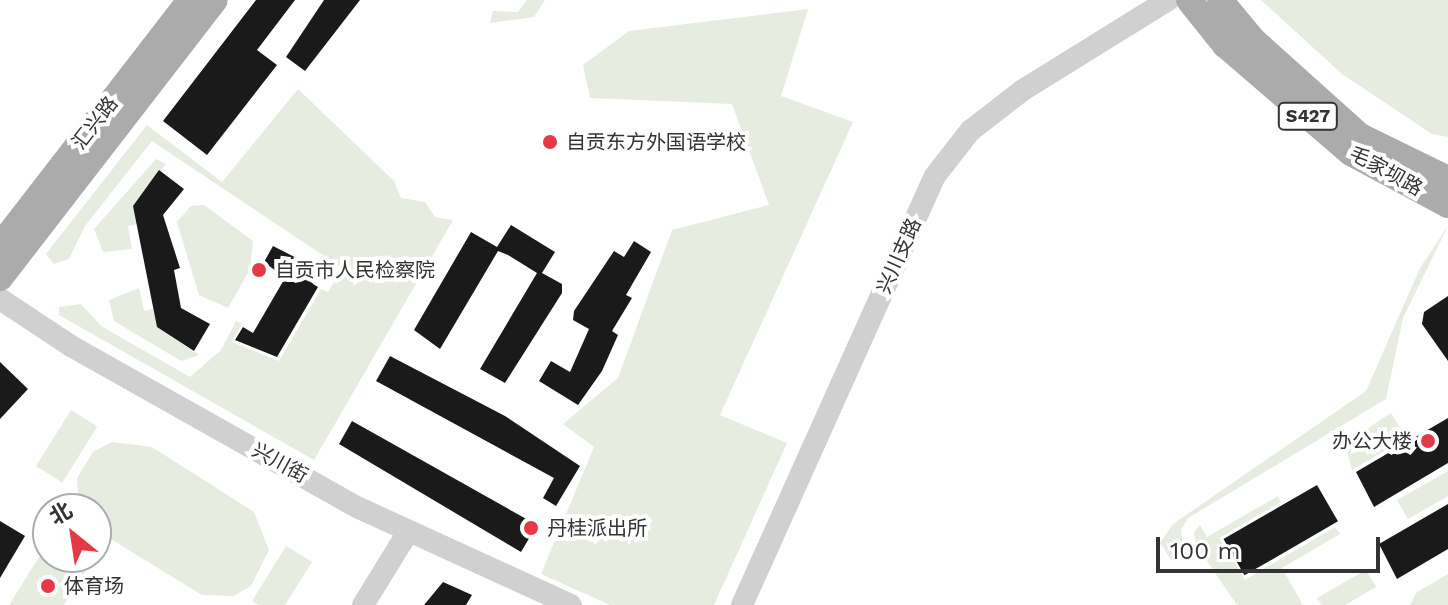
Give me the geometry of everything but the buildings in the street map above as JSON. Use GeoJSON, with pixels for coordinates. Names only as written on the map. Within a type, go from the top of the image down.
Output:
{"type":"FeatureCollection","features":[{"type":"Feature","properties":{"kind":"main road","name":"汇兴路"},"geometry":{"type":"LineString","coordinates":[[0,246],[190,0]]}},
{"type":"Feature","properties":{"kind":"main road"},"geometry":{"type":"LineString","coordinates":[[0,278],[215,0]]}},
{"type":"Feature","properties":{"kind":"main road","name":"毛家坝路"},"geometry":{"type":"LineString","coordinates":[[1189,0],[1225,45],[1351,153],[1448,205]]}},
{"type":"Feature","properties":{"kind":"main road","name":"毛家坝路"},"geometry":{"type":"LineString","coordinates":[[1220,0],[1253,40],[1360,136],[1448,179]]}},
{"type":"Feature","properties":{"kind":"street","name":"兴川支路"},"geometry":{"type":"LineString","coordinates":[[742,605],[935,176],[970,131],[1023,90],[1168,0]]}},
{"type":"Feature","properties":{"kind":"street","name":"兴川街"},"geometry":{"type":"LineString","coordinates":[[0,299],[84,354],[408,532],[571,605]]}},
{"type":"Feature","properties":{"kind":"street"},"geometry":{"type":"LineString","coordinates":[[363,605],[408,532]]}},
{"type":"Feature","properties":{"kind":"shaded area"},"geometry":{"type":"Polygon","coordinates":[[[527,0],[545,0],[534,17],[490,23],[493,11],[518,12],[527,0]]]}},
{"type":"Feature","properties":{"kind":"shaded area"},"geometry":{"type":"Polygon","coordinates":[[[1261,0],[1448,0],[1448,137],[1432,134],[1342,74],[1261,0]]]}},
{"type":"Feature","properties":{"kind":"shaded area"},"geometry":{"type":"Polygon","coordinates":[[[808,9],[781,96],[853,122],[720,415],[787,443],[714,605],[610,605],[541,574],[594,447],[563,424],[618,378],[672,230],[769,205],[732,104],[590,98],[583,65],[629,31],[808,9]]]}},
{"type":"Feature","properties":{"kind":"shaded area"},"geometry":{"type":"Polygon","coordinates":[[[298,89],[394,181],[401,198],[425,202],[435,217],[453,220],[314,460],[59,315],[59,307],[81,304],[101,326],[190,377],[221,350],[236,321],[242,323],[232,342],[279,361],[321,289],[328,292],[342,268],[152,141],[85,226],[69,259],[54,264],[46,254],[147,125],[222,182],[298,89]]]}},
{"type":"Feature","properties":{"kind":"shaded area"},"geometry":{"type":"Polygon","coordinates":[[[156,159],[166,164],[133,206],[137,224],[128,226],[132,249],[103,252],[94,229],[156,159]]]}},
{"type":"Feature","properties":{"kind":"shaded area"},"geometry":{"type":"Polygon","coordinates":[[[204,205],[253,241],[250,269],[228,308],[199,295],[177,222],[191,206],[204,205]]]}},
{"type":"Feature","properties":{"kind":"shaded area"},"geometry":{"type":"Polygon","coordinates":[[[1448,226],[1403,318],[1386,399],[1188,518],[1181,530],[1184,553],[1172,561],[1160,543],[1173,524],[1366,391],[1420,268],[1448,226]]]}},
{"type":"Feature","properties":{"kind":"shaded area"},"geometry":{"type":"Polygon","coordinates":[[[139,288],[144,311],[153,309],[157,327],[199,355],[181,361],[114,321],[109,300],[139,288]]]}},
{"type":"Feature","properties":{"kind":"shaded area"},"geometry":{"type":"Polygon","coordinates":[[[71,410],[97,426],[62,482],[36,466],[71,410]]]}},
{"type":"Feature","properties":{"kind":"shaded area"},"geometry":{"type":"Polygon","coordinates":[[[1391,413],[1406,438],[1352,470],[1345,443],[1391,413]]]}},
{"type":"Feature","properties":{"kind":"shaded area"},"geometry":{"type":"Polygon","coordinates":[[[112,442],[152,447],[254,512],[269,550],[251,586],[233,596],[202,595],[112,540],[112,493],[78,493],[77,478],[93,452],[112,442]]]}},
{"type":"Feature","properties":{"kind":"shaded area"},"geometry":{"type":"Polygon","coordinates":[[[1448,471],[1448,496],[1408,519],[1397,500],[1448,471]]]}},
{"type":"Feature","properties":{"kind":"shaded area"},"geometry":{"type":"Polygon","coordinates":[[[1278,496],[1281,502],[1219,538],[1245,580],[1335,527],[1340,534],[1282,568],[1303,605],[1237,605],[1196,545],[1194,532],[1200,525],[1207,537],[1278,496]]]}},
{"type":"Feature","properties":{"kind":"shaded area"},"geometry":{"type":"Polygon","coordinates":[[[286,546],[312,562],[285,605],[259,605],[252,601],[286,546]]]}},
{"type":"Feature","properties":{"kind":"shaded area","name":"体育场"},"geometry":{"type":"Polygon","coordinates":[[[32,568],[32,573],[84,573],[64,605],[9,605],[32,568]]]}},
{"type":"Feature","properties":{"kind":"shaded area"},"geometry":{"type":"Polygon","coordinates":[[[1366,570],[1376,587],[1345,605],[1322,605],[1317,598],[1366,570]]]}},
{"type":"Feature","properties":{"kind":"shaded area"},"geometry":{"type":"Polygon","coordinates":[[[1448,574],[1448,605],[1410,605],[1417,592],[1448,574]]]}},
{"type":"Feature","properties":{"kind":"place","name":"自贡东方外国语学校"},"geometry":{"type":"Point","coordinates":[550,142]}},
{"type":"Feature","properties":{"kind":"place","name":"自贡市人民检察院"},"geometry":{"type":"Point","coordinates":[259,270]}},
{"type":"Feature","properties":{"kind":"place","name":"办公大楼"},"geometry":{"type":"Point","coordinates":[1428,441]}},
{"type":"Feature","properties":{"kind":"place","name":"丹桂派出所"},"geometry":{"type":"Point","coordinates":[531,528]}},
{"type":"Feature","properties":{"kind":"place","name":"体育场"},"geometry":{"type":"Point","coordinates":[48,586]}}]}
